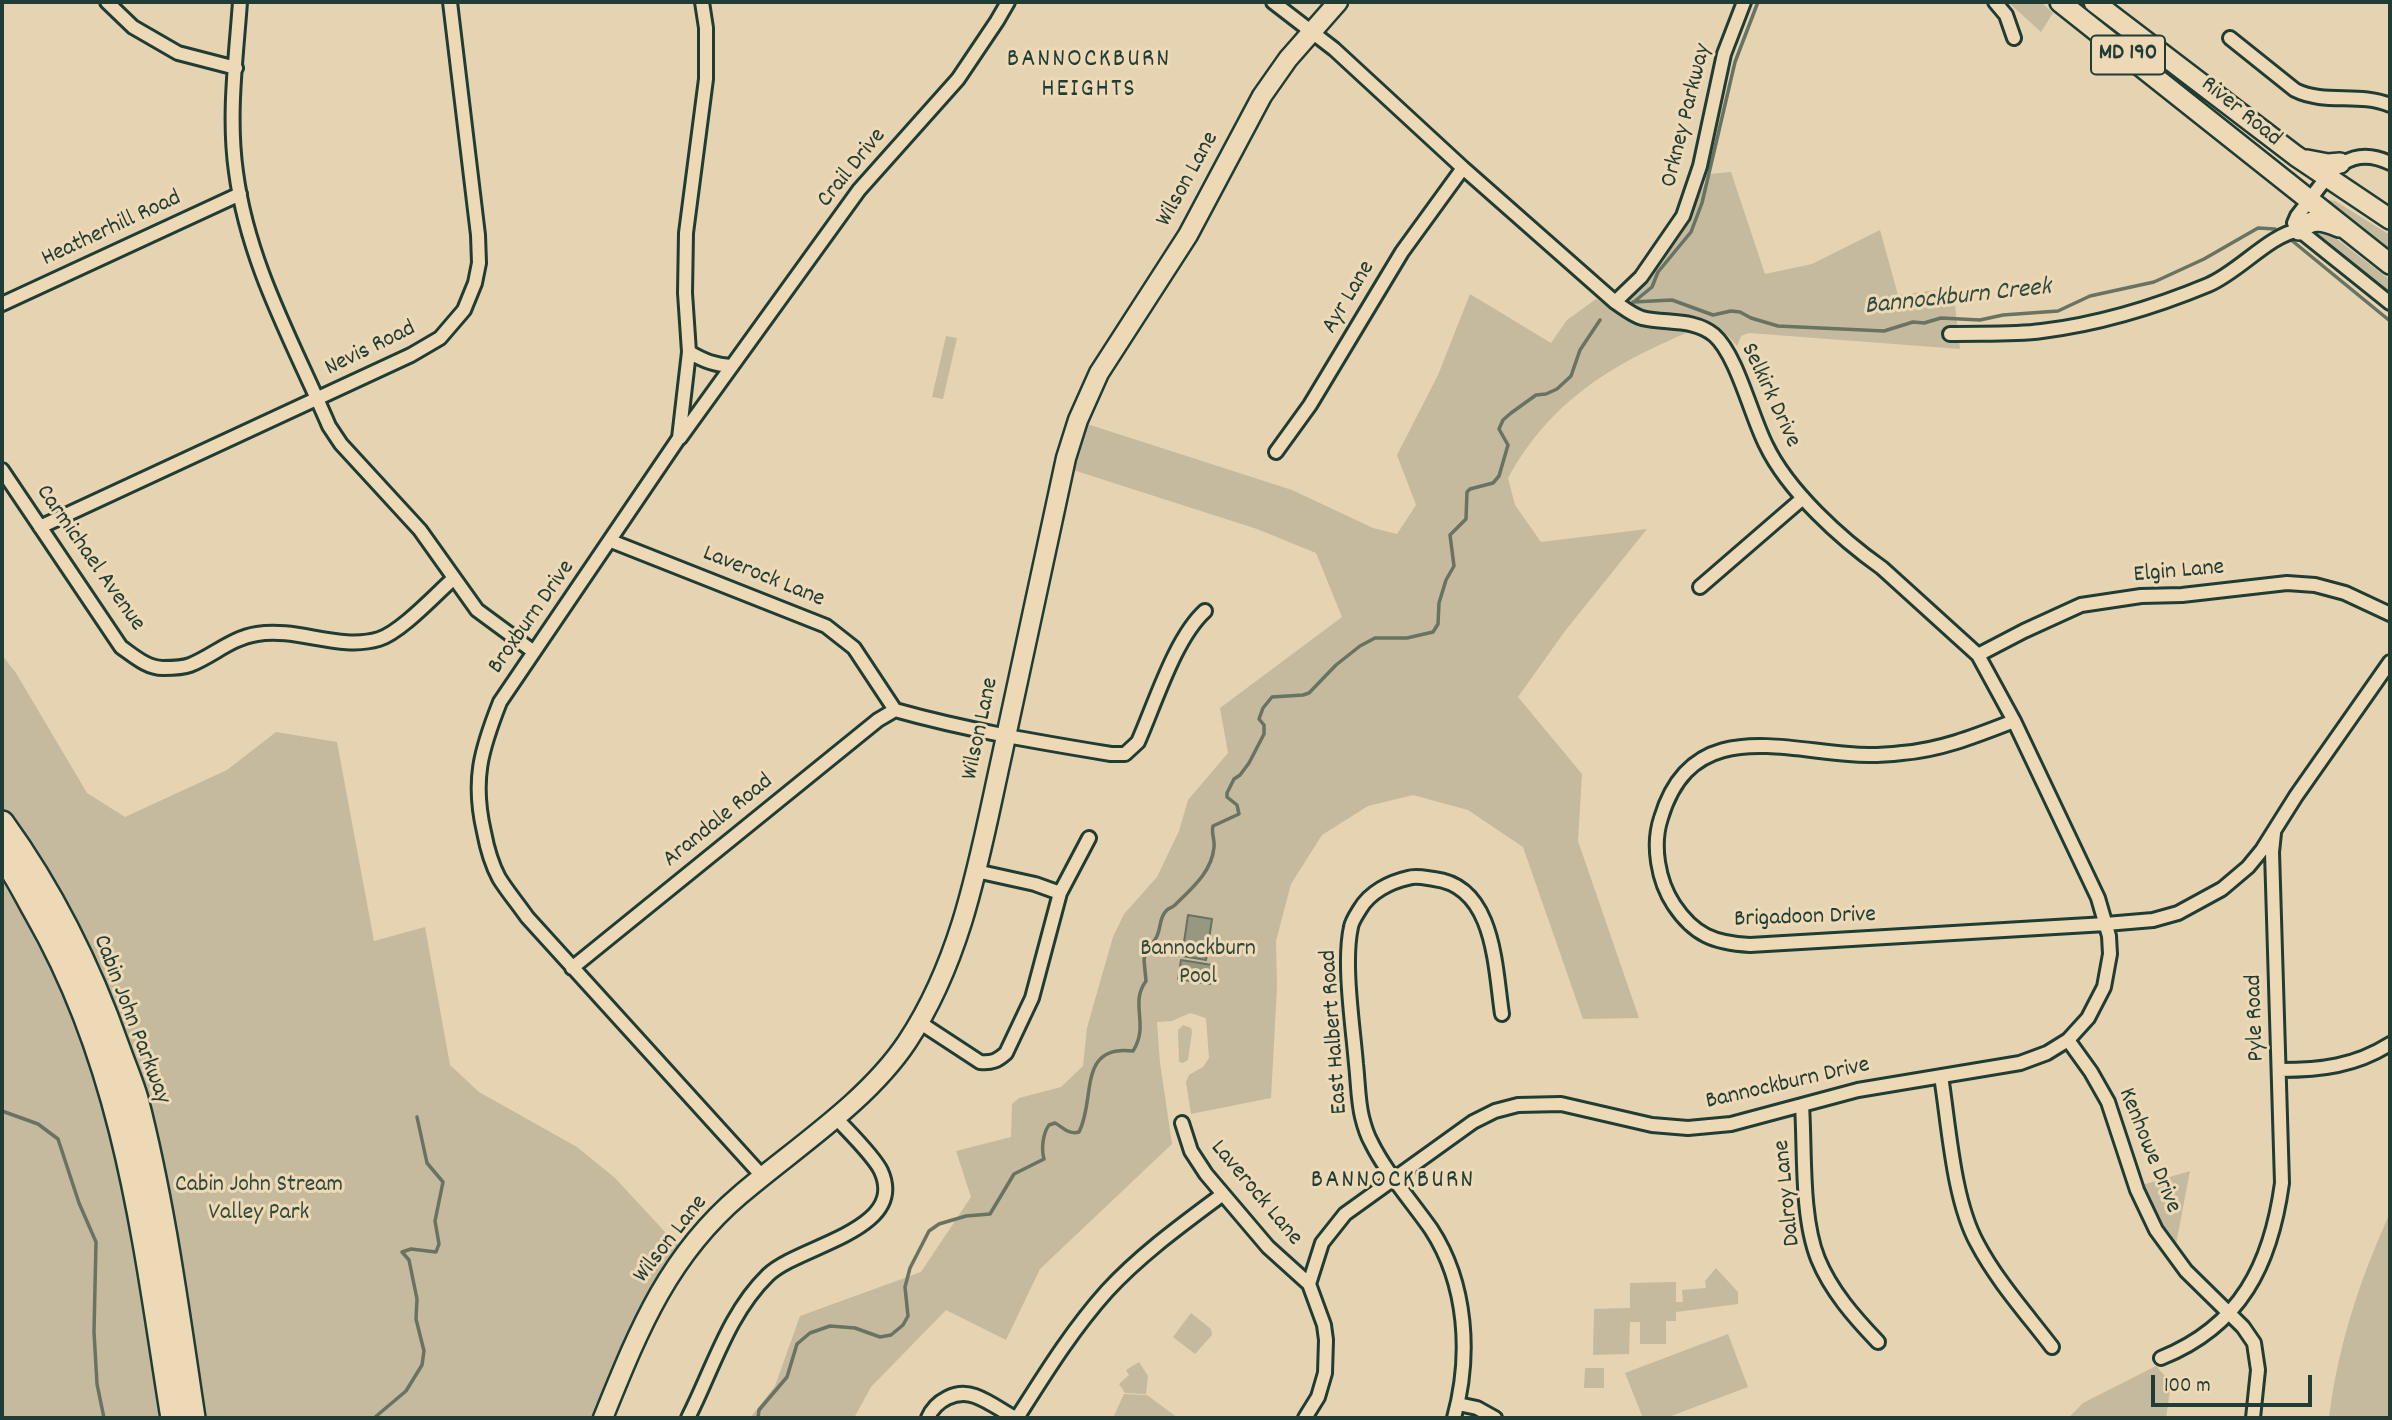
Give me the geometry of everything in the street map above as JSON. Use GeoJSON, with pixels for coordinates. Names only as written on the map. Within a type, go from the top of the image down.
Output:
{"type":"FeatureCollection","features":[{"type":"Feature","properties":{"kind":"highway","name":"Cabin John Parkway"},"geometry":{"type":"LineString","coordinates":[[2,823],[24,853],[76,946],[109,1023],[135,1097],[158,1193],[194,1418]]}},
{"type":"Feature","properties":{"kind":"highway","name":"Cabin John Parkway"},"geometry":{"type":"LineString","coordinates":[[2,855],[58,952],[91,1030],[116,1104],[138,1195],[173,1418]]}},
{"type":"Feature","properties":{"kind":"main road","name":"Wilson Lane"},"geometry":{"type":"LineString","coordinates":[[604,1418],[635,1339],[663,1283],[707,1226],[739,1195],[836,1118],[878,1076],[905,1045],[939,988],[951,959],[976,871],[1066,458],[1078,420],[1099,373],[1188,234],[1262,96],[1311,32],[1338,2]]}},
{"type":"Feature","properties":{"kind":"main road","name":"River Road"},"geometry":{"type":"LineString","coordinates":[[2060,2],[2390,264]]}},
{"type":"Feature","properties":{"kind":"main road","name":"River Road"},"geometry":{"type":"LineString","coordinates":[[2094,2],[2296,156],[2335,170],[2390,219]]}},
{"type":"Feature","properties":{"kind":"main road"},"geometry":{"type":"LineString","coordinates":[[2299,230],[2308,223],[2317,221],[2347,230]]}},
{"type":"Feature","properties":{"kind":"street"},"geometry":{"type":"LineString","coordinates":[[107,2],[133,27],[178,53],[236,68]]}},
{"type":"Feature","properties":{"kind":"street"},"geometry":{"type":"LineString","coordinates":[[240,2],[232,127],[236,172],[247,233],[262,279],[329,426],[341,444],[420,530],[477,610],[534,652]]}},
{"type":"Feature","properties":{"kind":"street","name":"Nevis Road"},"geometry":{"type":"LineString","coordinates":[[40,527],[411,355],[440,338],[464,310],[475,283],[479,263],[478,234],[450,2]]}},
{"type":"Feature","properties":{"kind":"street","name":"Broxburn Drive"},"geometry":{"type":"LineString","coordinates":[[702,2],[706,28],[706,79],[686,233],[685,293],[689,352],[680,438],[500,702],[485,739],[478,774],[479,811],[488,854],[499,877],[527,917],[763,1177]]}},
{"type":"Feature","properties":{"kind":"street","name":"Crail Drive"},"geometry":{"type":"LineString","coordinates":[[680,438],[859,190],[958,79],[1008,2]]}},
{"type":"Feature","properties":{"kind":"street","name":"Selkirk Drive"},"geometry":{"type":"LineString","coordinates":[[1273,2],[1334,48],[1463,168],[1615,302],[1638,316],[1694,325],[1716,337],[1735,368],[1767,448],[1803,498],[1978,655],[2014,721],[2098,898],[2106,924]]}},
{"type":"Feature","properties":{"kind":"street","name":"Orkney Parkway"},"geometry":{"type":"LineString","coordinates":[[1615,302],[1641,277],[1683,216],[1700,166],[1724,54],[1744,2]]}},
{"type":"Feature","properties":{"kind":"street"},"geometry":{"type":"LineString","coordinates":[[1995,2],[2007,15],[2014,38]]}},
{"type":"Feature","properties":{"kind":"street"},"geometry":{"type":"LineString","coordinates":[[2230,38],[2305,95],[2360,97],[2390,105]]}},
{"type":"Feature","properties":{"kind":"street"},"geometry":{"type":"LineString","coordinates":[[2390,163],[2364,155],[2335,170],[2294,223],[2299,230],[2390,303]]}},
{"type":"Feature","properties":{"kind":"street","name":"Ayr Lane"},"geometry":{"type":"LineString","coordinates":[[1276,452],[1310,405],[1402,252],[1463,168]]}},
{"type":"Feature","properties":{"kind":"street","name":"Heatherhill Road"},"geometry":{"type":"LineString","coordinates":[[2,304],[240,194]]}},
{"type":"Feature","properties":{"kind":"street"},"geometry":{"type":"LineString","coordinates":[[1950,334],[2040,331],[2096,321],[2146,308],[2211,284],[2283,234],[2299,230]]}},
{"type":"Feature","properties":{"kind":"street"},"geometry":{"type":"LineString","coordinates":[[689,352],[704,362],[732,366]]}},
{"type":"Feature","properties":{"kind":"street","name":"Carmichael Avenue"},"geometry":{"type":"LineString","coordinates":[[2,470],[121,647],[139,661],[160,668],[189,666],[231,641],[257,634],[274,633],[356,642],[377,639],[391,633],[453,579]]}},
{"type":"Feature","properties":{"kind":"street"},"geometry":{"type":"LineString","coordinates":[[1700,587],[1803,498]]}},
{"type":"Feature","properties":{"kind":"street","name":"Laverock Lane"},"geometry":{"type":"LineString","coordinates":[[611,541],[826,625],[855,648],[895,710]]}},
{"type":"Feature","properties":{"kind":"street","name":"Elgin Lane"},"geometry":{"type":"LineString","coordinates":[[1978,655],[2081,605],[2141,596],[2182,595],[2287,583],[2315,585],[2345,593],[2390,614]]}},
{"type":"Feature","properties":{"kind":"street"},"geometry":{"type":"LineString","coordinates":[[895,710],[1006,736],[1125,754],[1138,742],[1183,637],[1205,611]]}},
{"type":"Feature","properties":{"kind":"street"},"geometry":{"type":"LineString","coordinates":[[2275,830],[2390,662]]}},
{"type":"Feature","properties":{"kind":"street","name":"Arandale Road"},"geometry":{"type":"LineString","coordinates":[[572,968],[878,720],[895,710]]}},
{"type":"Feature","properties":{"kind":"street","name":"Brigadoon Drive"},"geometry":{"type":"LineString","coordinates":[[2014,721],[1968,740],[1903,753],[1852,755],[1755,744],[1722,750],[1695,764],[1680,778],[1667,798],[1657,831],[1658,862],[1670,898],[1686,922],[1711,939],[1750,945],[2153,920],[2178,913],[2222,889],[2248,867],[2275,830]]}},
{"type":"Feature","properties":{"kind":"street","name":"Pyle Road"},"geometry":{"type":"LineString","coordinates":[[2161,1358],[2190,1344],[2236,1306],[2259,1270],[2270,1246],[2277,1219],[2282,1183],[2272,852],[2275,830]]}},
{"type":"Feature","properties":{"kind":"street"},"geometry":{"type":"LineString","coordinates":[[919,1022],[980,1062],[990,1063],[1006,1053],[1032,998],[1060,893],[1089,838]]}},
{"type":"Feature","properties":{"kind":"street"},"geometry":{"type":"LineString","coordinates":[[976,871],[1035,884],[1060,893]]}},
{"type":"Feature","properties":{"kind":"street","name":"East Halbert Road"},"geometry":{"type":"LineString","coordinates":[[1454,1418],[1464,1373],[1465,1343],[1462,1313],[1455,1285],[1433,1232],[1371,1143],[1361,1116],[1348,952],[1351,925],[1363,904],[1386,885],[1412,876],[1442,880],[1464,891],[1476,904],[1487,924],[1502,1014]]}},
{"type":"Feature","properties":{"kind":"street","name":"Bannockburn Drive"},"geometry":{"type":"LineString","coordinates":[[1309,1284],[1322,1243],[1345,1214],[1473,1122],[1495,1111],[1518,1105],[1561,1104],[1651,1125],[1688,1128],[1731,1124],[1858,1090],[2020,1063],[2048,1053],[2068,1040],[2088,1018],[2104,987],[2110,954],[2106,924]]}},
{"type":"Feature","properties":{"kind":"street","name":"Kenhowe Drive"},"geometry":{"type":"LineString","coordinates":[[2068,1040],[2108,1102],[2137,1190],[2156,1230],[2186,1271],[2249,1334],[2258,1356],[2253,1418]]}},
{"type":"Feature","properties":{"kind":"street"},"geometry":{"type":"LineString","coordinates":[[2280,1070],[2316,1070],[2345,1065],[2373,1055],[2390,1044]]}},
{"type":"Feature","properties":{"kind":"street"},"geometry":{"type":"LineString","coordinates":[[1941,1076],[1959,1187],[1976,1241],[1998,1278],[2052,1347]]}},
{"type":"Feature","properties":{"kind":"street","name":"Dalroy Lane"},"geometry":{"type":"LineString","coordinates":[[1802,1105],[1808,1213],[1817,1257],[1836,1292],[1878,1342]]}},
{"type":"Feature","properties":{"kind":"street"},"geometry":{"type":"LineString","coordinates":[[688,1418],[734,1319],[770,1273],[788,1260],[858,1229],[883,1203],[885,1184],[880,1168],[836,1118]]}},
{"type":"Feature","properties":{"kind":"street","name":"Laverock Lane"},"geometry":{"type":"LineString","coordinates":[[1182,1123],[1191,1150],[1206,1174],[1280,1259],[1309,1284]]}},
{"type":"Feature","properties":{"kind":"street"},"geometry":{"type":"LineString","coordinates":[[928,1418],[934,1406],[944,1399],[954,1395],[973,1394],[1016,1418],[1069,1338],[1108,1290],[1139,1261],[1223,1194]]}},
{"type":"Feature","properties":{"kind":"street"},"geometry":{"type":"LineString","coordinates":[[1305,1418],[1318,1396],[1325,1373],[1326,1340],[1324,1325],[1309,1284]]}},
{"type":"Feature","properties":{"kind":"street"},"geometry":{"type":"LineString","coordinates":[[1458,1404],[1477,1408],[1495,1418]]}},
{"type":"Feature","properties":{"kind":"green space"},"geometry":{"type":"Polygon","coordinates":[[[2008,2],[2041,2],[2053,13],[2041,32],[2008,2]]]}},
{"type":"Feature","properties":{"kind":"green space"},"geometry":{"type":"Polygon","coordinates":[[[1731,172],[1765,274],[1812,264],[1880,230],[1898,295],[1953,288],[1960,349],[1749,333],[1741,336],[1737,346],[1718,327],[1707,322],[1685,316],[1646,312],[1625,300],[1647,281],[1669,250],[1710,174],[1731,172]]]}},
{"type":"Feature","properties":{"kind":"green space"},"geometry":{"type":"Polygon","coordinates":[[[2324,199],[2335,201],[2390,235],[2390,254],[2324,199]]]}},
{"type":"Feature","properties":{"kind":"green space"},"geometry":{"type":"Polygon","coordinates":[[[2324,229],[2390,280],[2390,298],[2317,237],[2313,230],[2324,229]]]}},
{"type":"Feature","properties":{"kind":"green space","name":"Bannockburn Pool"},"geometry":{"type":"Polygon","coordinates":[[[1470,294],[1551,343],[1567,320],[1596,299],[1637,323],[1691,331],[1635,357],[1586,388],[1543,427],[1508,478],[1515,505],[1541,542],[1647,529],[1565,631],[1518,697],[1582,774],[1578,841],[1639,1018],[1583,1019],[1523,847],[1468,810],[1413,795],[1368,806],[1322,835],[1291,884],[1276,941],[1277,987],[1271,1098],[1191,1114],[1186,1082],[1189,1075],[1203,1067],[1209,1058],[1206,1018],[1190,1013],[1172,1021],[1157,1022],[1172,1144],[1040,1269],[1006,1340],[946,1310],[871,1387],[854,1418],[750,1418],[775,1386],[800,1316],[921,1272],[971,1197],[956,1151],[1011,1137],[1012,1104],[1019,1098],[1061,1087],[1083,1066],[1087,1028],[1113,937],[1124,914],[1157,877],[1179,831],[1188,800],[1228,753],[1220,708],[1342,617],[1316,553],[1257,529],[1070,469],[1084,423],[1292,490],[1373,528],[1397,534],[1416,505],[1397,455],[1438,375],[1470,294]]]}},
{"type":"Feature","properties":{"kind":"green space"},"geometry":{"type":"Polygon","coordinates":[[[946,336],[957,338],[943,399],[932,397],[946,336]]]}},
{"type":"Feature","properties":{"kind":"green space","name":"Cabin John Stream Valley Park"},"geometry":{"type":"Polygon","coordinates":[[[2,655],[16,673],[87,793],[125,817],[227,770],[276,732],[337,742],[374,941],[425,927],[450,1065],[479,1092],[577,1147],[615,1178],[666,1233],[688,1251],[603,1418],[2,1418],[2,655]]]}},
{"type":"Feature","properties":{"kind":"green space"},"geometry":{"type":"Polygon","coordinates":[[[1183,1025],[1191,1028],[1192,1032],[1188,1060],[1183,1063],[1179,1062],[1178,1030],[1183,1025]]]}},
{"type":"Feature","properties":{"kind":"green space"},"geometry":{"type":"Polygon","coordinates":[[[2190,1171],[2176,1247],[2142,1185],[2190,1171]]]}},
{"type":"Feature","properties":{"kind":"green space"},"geometry":{"type":"Polygon","coordinates":[[[2390,1213],[2390,1418],[2329,1418],[2344,1338],[2369,1263],[2390,1213]]]}},
{"type":"Feature","properties":{"kind":"green space"},"geometry":{"type":"Polygon","coordinates":[[[1716,1268],[1738,1292],[1738,1304],[1676,1312],[1676,1321],[1666,1321],[1666,1344],[1640,1344],[1640,1322],[1630,1322],[1629,1354],[1593,1355],[1594,1309],[1630,1308],[1630,1283],[1676,1282],[1676,1302],[1683,1302],[1682,1290],[1706,1288],[1705,1281],[1716,1268]]]}},
{"type":"Feature","properties":{"kind":"green space"},"geometry":{"type":"Polygon","coordinates":[[[1191,1313],[1211,1329],[1212,1335],[1195,1354],[1173,1337],[1191,1313]]]}},
{"type":"Feature","properties":{"kind":"green space"},"geometry":{"type":"Polygon","coordinates":[[[1728,1334],[1748,1387],[1666,1418],[1643,1418],[1625,1373],[1728,1334]]]}},
{"type":"Feature","properties":{"kind":"green space"},"geometry":{"type":"Polygon","coordinates":[[[1139,1362],[1148,1376],[1146,1394],[1125,1393],[1119,1384],[1129,1375],[1126,1370],[1139,1362]]]}},
{"type":"Feature","properties":{"kind":"green space"},"geometry":{"type":"Polygon","coordinates":[[[2156,1366],[2171,1383],[2166,1418],[2068,1418],[2083,1403],[2156,1366]]]}},
{"type":"Feature","properties":{"kind":"green space"},"geometry":{"type":"Polygon","coordinates":[[[1585,1368],[1604,1368],[1604,1388],[1584,1388],[1585,1368]]]}},
{"type":"Feature","properties":{"kind":"green space"},"geometry":{"type":"Polygon","coordinates":[[[1124,1394],[1147,1395],[1178,1418],[1113,1418],[1124,1394]]]}},
{"type":"Feature","properties":{"kind":"shaded area"},"geometry":{"type":"Polygon","coordinates":[[[1188,915],[1212,919],[1206,960],[1182,956],[1188,915]]]}},
{"type":"Feature","properties":{"kind":"shaded area"},"geometry":{"type":"Polygon","coordinates":[[[1181,960],[1212,965],[1210,984],[1178,979],[1181,960]]]}},
{"type":"Feature","properties":{"kind":"waterway"},"geometry":{"type":"LineString","coordinates":[[1635,301],[1652,287],[1658,272],[1691,232],[1702,203],[1735,62],[1758,2]]}},
{"type":"Feature","properties":{"kind":"waterway","name":"Bannockburn Creek"},"geometry":{"type":"LineString","coordinates":[[1633,302],[1672,300],[1713,315],[1740,312],[1778,326],[1884,331],[1913,322],[1924,323],[1941,318],[1980,320],[2003,315],[2058,311],[2090,296],[2154,282],[2204,259],[2258,228],[2275,229]]}},
{"type":"Feature","properties":{"kind":"waterway","name":"Bannockburn Creek"},"geometry":{"type":"LineString","coordinates":[[2290,239],[2390,321]]}},
{"type":"Feature","properties":{"kind":"waterway","name":"Bannockburn Creek"},"geometry":{"type":"LineString","coordinates":[[758,1418],[759,1410],[787,1377],[797,1344],[810,1333],[830,1326],[855,1328],[880,1337],[891,1335],[903,1325],[908,1316],[905,1287],[910,1268],[929,1231],[939,1224],[966,1216],[990,1214],[1014,1174],[1044,1159],[1043,1141],[1049,1125],[1055,1123],[1069,1132],[1079,1132],[1096,1065],[1103,1056],[1115,1051],[1133,1051],[1138,1041],[1139,998],[1146,981],[1146,949],[1156,939],[1163,915],[1188,893],[1205,872],[1214,847],[1213,826],[1239,814],[1237,805],[1227,797],[1227,793],[1234,779],[1249,763],[1264,734],[1264,725],[1259,719],[1263,708],[1272,697],[1309,693],[1336,665],[1375,638],[1407,638],[1433,632],[1438,624],[1439,603],[1446,580],[1454,566],[1450,535],[1466,519],[1467,492],[1493,483],[1499,476],[1508,445],[1499,429],[1503,420],[1536,395],[1557,389],[1571,376],[1580,350],[1600,320]]}},
{"type":"Feature","properties":{"kind":"waterway"},"geometry":{"type":"LineString","coordinates":[[2,1111],[38,1124],[58,1139],[79,1203],[96,1242],[94,1332],[97,1384],[104,1418]]}},
{"type":"Feature","properties":{"kind":"waterway"},"geometry":{"type":"LineString","coordinates":[[374,1418],[406,1391],[422,1365],[424,1351],[416,1319],[417,1299],[409,1260],[402,1252],[411,1249],[436,1252],[439,1244],[435,1221],[443,1182],[427,1163],[417,1117]]}},
{"type":"Feature","properties":{"kind":"district","name":"BANNOCKBURN HEIGHTS"},"geometry":{"type":"Point","coordinates":[1089,76]}},
{"type":"Feature","properties":{"kind":"district","name":"BANNOCKBURN"},"geometry":{"type":"Point","coordinates":[1393,1182]}}]}
